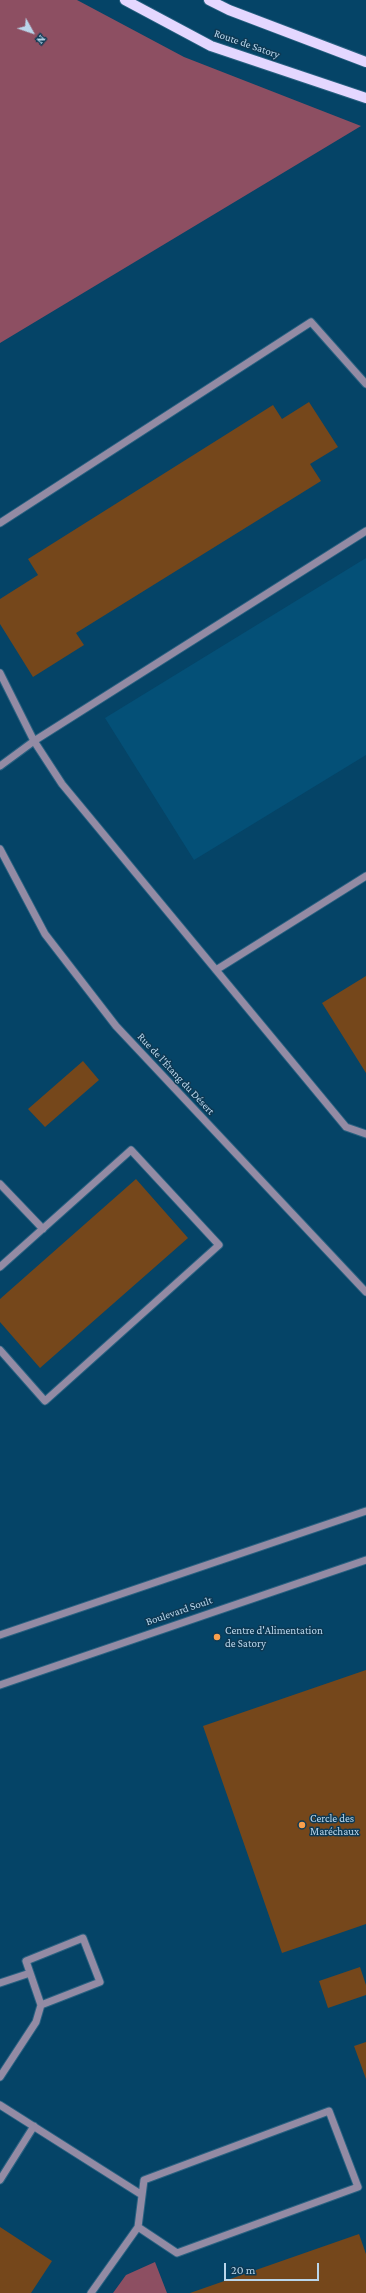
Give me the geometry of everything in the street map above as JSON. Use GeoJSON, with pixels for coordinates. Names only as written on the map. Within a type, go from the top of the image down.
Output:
{"type":"FeatureCollection","features":[{"type":"Feature","properties":{"kind":"main road","name":"Route de Satory"},"geometry":{"type":"LineString","coordinates":[[125,0],[212,46],[366,98]]}},
{"type":"Feature","properties":{"kind":"main road"},"geometry":{"type":"LineString","coordinates":[[209,0],[230,10],[366,62]]}},
{"type":"Feature","properties":{"kind":"street"},"geometry":{"type":"LineString","coordinates":[[0,523],[311,322],[366,384]]}},
{"type":"Feature","properties":{"kind":"street"},"geometry":{"type":"LineString","coordinates":[[0,766],[34,741],[366,531]]}},
{"type":"Feature","properties":{"kind":"street"},"geometry":{"type":"LineString","coordinates":[[0,674],[34,741],[62,784],[346,1127],[366,1134]]}},
{"type":"Feature","properties":{"kind":"street","name":"Rue de l'Étang du Désert"},"geometry":{"type":"LineString","coordinates":[[0,849],[45,934],[116,1026],[366,1292]]}},
{"type":"Feature","properties":{"kind":"street"},"geometry":{"type":"LineString","coordinates":[[216,970],[366,876]]}},
{"type":"Feature","properties":{"kind":"street"},"geometry":{"type":"LineString","coordinates":[[0,1268],[131,1150],[219,1245],[45,1401],[0,1350]]}},
{"type":"Feature","properties":{"kind":"street"},"geometry":{"type":"LineString","coordinates":[[0,1184],[43,1229]]}},
{"type":"Feature","properties":{"kind":"street"},"geometry":{"type":"LineString","coordinates":[[0,1635],[366,1511]]}},
{"type":"Feature","properties":{"kind":"street","name":"Boulevard Soult"},"geometry":{"type":"LineString","coordinates":[[0,1685],[366,1560]]}},
{"type":"Feature","properties":{"kind":"street"},"geometry":{"type":"LineString","coordinates":[[0,2077],[36,2022],[41,2006],[26,1961],[83,1938],[100,1982],[41,2006]]}},
{"type":"Feature","properties":{"kind":"street"},"geometry":{"type":"LineString","coordinates":[[0,1983],[30,1973]]}},
{"type":"Feature","properties":{"kind":"street"},"geometry":{"type":"LineString","coordinates":[[0,2105],[142,2195]]}},
{"type":"Feature","properties":{"kind":"street"},"geometry":{"type":"LineString","coordinates":[[91,2293],[138,2227],[144,2180],[329,2111],[358,2187],[177,2253],[138,2227]]}},
{"type":"Feature","properties":{"kind":"street"},"geometry":{"type":"LineString","coordinates":[[0,2180],[34,2126]]}},
{"type":"Feature","properties":{"kind":"shaded area"},"geometry":{"type":"Polygon","coordinates":[[[0,0],[77,0],[184,57],[361,126],[0,343],[0,0]]]}},
{"type":"Feature","properties":{"kind":"shaded area"},"geometry":{"type":"Polygon","coordinates":[[[366,558],[366,755],[194,860],[105,718],[366,558]]]}},
{"type":"Feature","properties":{"kind":"shaded area"},"geometry":{"type":"Polygon","coordinates":[[[155,2262],[167,2293],[113,2293],[126,2275],[155,2262]]]}},
{"type":"Feature","properties":{"kind":"building"},"geometry":{"type":"Polygon","coordinates":[[[309,402],[338,447],[310,464],[321,481],[76,633],[84,645],[33,677],[0,624],[0,599],[38,575],[28,559],[273,405],[282,419],[309,402]]]}},
{"type":"Feature","properties":{"kind":"building"},"geometry":{"type":"Polygon","coordinates":[[[366,976],[366,1073],[322,1003],[366,976]]]}},
{"type":"Feature","properties":{"kind":"building"},"geometry":{"type":"Polygon","coordinates":[[[83,1061],[99,1080],[45,1127],[28,1109],[83,1061]]]}},
{"type":"Feature","properties":{"kind":"building"},"geometry":{"type":"Polygon","coordinates":[[[136,1179],[188,1238],[40,1368],[0,1322],[0,1299],[136,1179]]]}},
{"type":"Feature","properties":{"kind":"building","name":"Cercle des Maréchaux"},"geometry":{"type":"Polygon","coordinates":[[[366,1670],[366,1924],[282,1953],[203,1726],[366,1670]]]}},
{"type":"Feature","properties":{"kind":"building"},"geometry":{"type":"Polygon","coordinates":[[[360,1967],[366,1985],[366,1995],[328,2008],[319,1981],[360,1967]]]}},
{"type":"Feature","properties":{"kind":"building"},"geometry":{"type":"Polygon","coordinates":[[[366,2042],[366,2079],[354,2046],[366,2042]]]}},
{"type":"Feature","properties":{"kind":"building"},"geometry":{"type":"Polygon","coordinates":[[[0,2227],[52,2261],[31,2293],[0,2293],[0,2227]]]}},
{"type":"Feature","properties":{"kind":"building"},"geometry":{"type":"Polygon","coordinates":[[[359,2234],[366,2254],[366,2293],[190,2293],[359,2234]]]}},
{"type":"Feature","properties":{"kind":"place","name":"Centre d'Alimentation de Satory"},"geometry":{"type":"Point","coordinates":[217,1637]}},
{"type":"Feature","properties":{"kind":"place","name":"Cercle des Maréchaux"},"geometry":{"type":"Point","coordinates":[302,1825]}}]}
